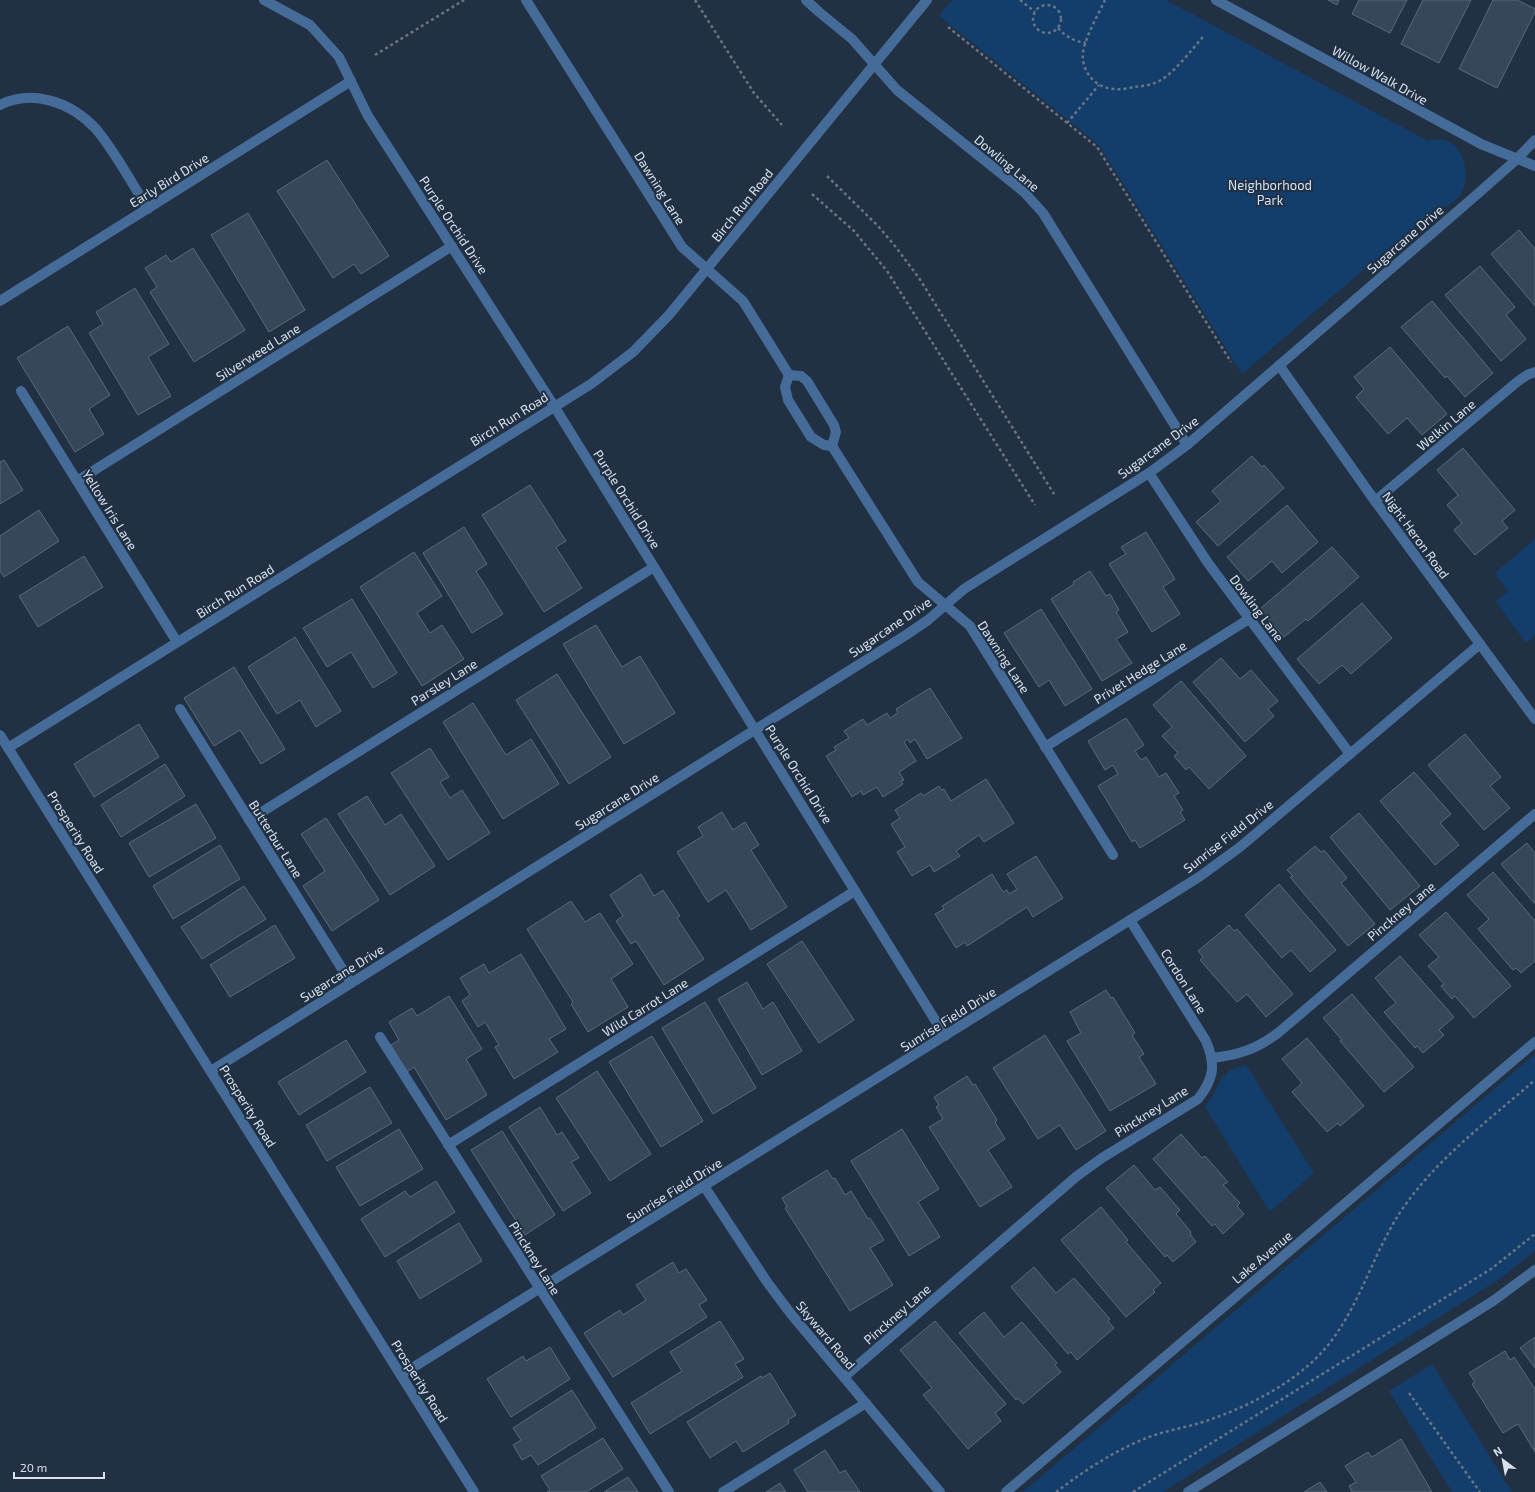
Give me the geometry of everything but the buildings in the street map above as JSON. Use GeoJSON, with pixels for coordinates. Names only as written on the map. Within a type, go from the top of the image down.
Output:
{"type":"FeatureCollection","features":[{"type":"Feature","properties":{"kind":"street","name":"Purple Orchid Drive"},"geometry":{"type":"LineString","coordinates":[[264,0],[310,24],[339,57],[368,116],[554,406],[756,729],[945,1036]]}},
{"type":"Feature","properties":{"kind":"street","name":"Dawning Lane"},"geometry":{"type":"LineString","coordinates":[[526,0],[682,247],[743,302],[789,374]]}},
{"type":"Feature","properties":{"kind":"street","name":"Dowling Lane"},"geometry":{"type":"LineString","coordinates":[[806,0],[852,39],[897,90],[1024,192],[1034,203],[1043,214],[1187,445]]}},
{"type":"Feature","properties":{"kind":"street","name":"Birch Run Road"},"geometry":{"type":"LineString","coordinates":[[8,748],[591,384],[633,352],[652,334],[927,0]]}},
{"type":"Feature","properties":{"kind":"street","name":"Willow Walk Drive"},"geometry":{"type":"LineString","coordinates":[[1216,0],[1481,144],[1535,166]]}},
{"type":"Feature","properties":{"kind":"street","name":"Early Bird Drive"},"geometry":{"type":"LineString","coordinates":[[0,301],[351,81]]}},
{"type":"Feature","properties":{"kind":"street"},"geometry":{"type":"LineString","coordinates":[[0,105],[10,100],[25,97],[40,97],[68,108],[82,117],[95,128],[105,141],[148,209]]}},
{"type":"Feature","properties":{"kind":"street","name":"Sugarcane Drive"},"geometry":{"type":"LineString","coordinates":[[210,1071],[906,635],[928,620],[964,589],[1149,473],[1187,445],[1517,159],[1535,140]]}},
{"type":"Feature","properties":{"kind":"street","name":"Silverweed Lane"},"geometry":{"type":"LineString","coordinates":[[77,481],[452,246]]}},
{"type":"Feature","properties":{"kind":"street","name":"Night Heron Road"},"geometry":{"type":"LineString","coordinates":[[1279,365],[1375,501],[1535,719]]}},
{"type":"Feature","properties":{"kind":"street","name":"Welkin Lane"},"geometry":{"type":"LineString","coordinates":[[1375,501],[1517,382],[1527,374],[1535,372]]}},
{"type":"Feature","properties":{"kind":"street"},"geometry":{"type":"LineString","coordinates":[[789,374],[801,376],[807,381],[831,418],[836,432],[832,446],[824,445],[811,437],[788,400],[785,387],[789,374]]}},
{"type":"Feature","properties":{"kind":"street","name":"Yellow Iris Lane"},"geometry":{"type":"LineString","coordinates":[[21,392],[177,642]]}},
{"type":"Feature","properties":{"kind":"street","name":"Dawning Lane"},"geometry":{"type":"LineString","coordinates":[[832,446],[918,582],[970,626],[1113,855]]}},
{"type":"Feature","properties":{"kind":"street","name":"Dowling Lane"},"geometry":{"type":"LineString","coordinates":[[1149,473],[1191,539],[1350,754]]}},
{"type":"Feature","properties":{"kind":"street","name":"Parsley Lane"},"geometry":{"type":"LineString","coordinates":[[249,820],[654,567]]}},
{"type":"Feature","properties":{"kind":"street","name":"Privet Hedge Lane"},"geometry":{"type":"LineString","coordinates":[[1045,747],[1250,619]]}},
{"type":"Feature","properties":{"kind":"street","name":"Sunrise Field Drive"},"geometry":{"type":"LineString","coordinates":[[401,1375],[1199,877],[1220,862],[1480,644]]}},
{"type":"Feature","properties":{"kind":"street","name":"Butterbur Lane"},"geometry":{"type":"LineString","coordinates":[[180,710],[351,983]]}},
{"type":"Feature","properties":{"kind":"street","name":"Prosperity Road"},"geometry":{"type":"LineString","coordinates":[[0,735],[474,1492]]}},
{"type":"Feature","properties":{"kind":"street","name":"Pinckney Lane"},"geometry":{"type":"LineString","coordinates":[[844,1377],[1080,1173],[1198,1099],[1206,1088],[1211,1075],[1212,1058],[1243,1053],[1261,1045],[1278,1033],[1535,814]]}},
{"type":"Feature","properties":{"kind":"street","name":"Wild Carrot Lane"},"geometry":{"type":"LineString","coordinates":[[448,1145],[855,891]]}},
{"type":"Feature","properties":{"kind":"street","name":"Cordon Lane"},"geometry":{"type":"LineString","coordinates":[[1130,920],[1206,1041],[1212,1058]]}},
{"type":"Feature","properties":{"kind":"street","name":"Pinckney Lane"},"geometry":{"type":"LineString","coordinates":[[380,1037],[669,1492]]}},
{"type":"Feature","properties":{"kind":"street","name":"Lake Avenue"},"geometry":{"type":"LineString","coordinates":[[1006,1492],[1535,1042]]}},
{"type":"Feature","properties":{"kind":"street","name":"Skyward Road"},"geometry":{"type":"LineString","coordinates":[[704,1186],[743,1247],[791,1314],[940,1492]]}},
{"type":"Feature","properties":{"kind":"street"},"geometry":{"type":"LineString","coordinates":[[1188,1492],[1492,1300],[1535,1270]]}},
{"type":"Feature","properties":{"kind":"street"},"geometry":{"type":"LineString","coordinates":[[723,1492],[866,1403]]}},
{"type":"Feature","properties":{"kind":"path"},"geometry":{"type":"LineString","coordinates":[[376,55],[464,0]]}},
{"type":"Feature","properties":{"kind":"path"},"geometry":{"type":"LineString","coordinates":[[695,0],[754,93],[782,125]]}},
{"type":"Feature","properties":{"kind":"path"},"geometry":{"type":"LineString","coordinates":[[1020,0],[1035,12]]}},
{"type":"Feature","properties":{"kind":"path"},"geometry":{"type":"LineString","coordinates":[[1105,0],[1086,43],[1083,54],[1084,65],[1088,75],[1099,85],[1106,88],[1117,90],[1146,86],[1161,80],[1169,74],[1203,37]]}},
{"type":"Feature","properties":{"kind":"path"},"geometry":{"type":"LineString","coordinates":[[1046,5],[1058,9],[1061,15],[1061,22],[1058,28],[1052,32],[1040,30],[1035,25],[1033,19],[1035,12],[1040,7],[1046,5]]}},
{"type":"Feature","properties":{"kind":"path"},"geometry":{"type":"LineString","coordinates":[[948,27],[1097,147],[1231,362]]}},
{"type":"Feature","properties":{"kind":"path"},"geometry":{"type":"LineString","coordinates":[[1058,28],[1067,37],[1086,43]]}},
{"type":"Feature","properties":{"kind":"path"},"geometry":{"type":"LineString","coordinates":[[1067,123],[1099,85]]}},
{"type":"Feature","properties":{"kind":"path"},"geometry":{"type":"LineString","coordinates":[[827,176],[878,226],[919,278],[1054,494]]}},
{"type":"Feature","properties":{"kind":"path"},"geometry":{"type":"LineString","coordinates":[[812,194],[854,231],[887,271],[1035,505]]}},
{"type":"Feature","properties":{"kind":"path"},"geometry":{"type":"LineString","coordinates":[[1056,1492],[1074,1478],[1127,1446],[1150,1437],[1208,1421],[1250,1403],[1293,1378],[1314,1361],[1331,1341],[1341,1326],[1387,1233],[1417,1188],[1462,1142],[1535,1080]]}},
{"type":"Feature","properties":{"kind":"path"},"geometry":{"type":"LineString","coordinates":[[1133,1492],[1491,1269],[1535,1234]]}},
{"type":"Feature","properties":{"kind":"path"},"geometry":{"type":"LineString","coordinates":[[1409,1393],[1480,1492]]}},
{"type":"Feature","properties":{"kind":"green space","name":"Neighborhood Park"},"geometry":{"type":"Polygon","coordinates":[[[952,0],[1166,0],[1428,141],[1443,140],[1454,146],[1462,156],[1465,169],[1465,183],[1460,196],[1450,205],[1436,208],[1242,374],[1099,145],[939,16],[952,0]]]}},
{"type":"Feature","properties":{"kind":"green space"},"geometry":{"type":"Polygon","coordinates":[[[1535,539],[1535,635],[1526,643],[1495,601],[1508,592],[1495,573],[1535,539]]]}},
{"type":"Feature","properties":{"kind":"green space"},"geometry":{"type":"Polygon","coordinates":[[[1535,1054],[1535,1251],[1500,1279],[1163,1492],[1023,1492],[1535,1054]]]}},
{"type":"Feature","properties":{"kind":"green space"},"geometry":{"type":"Polygon","coordinates":[[[1246,1065],[1314,1173],[1270,1212],[1205,1107],[1225,1076],[1230,1071],[1246,1065]]]}},
{"type":"Feature","properties":{"kind":"green space"},"geometry":{"type":"Polygon","coordinates":[[[1432,1364],[1512,1492],[1452,1492],[1389,1391],[1432,1364]]]}}]}
